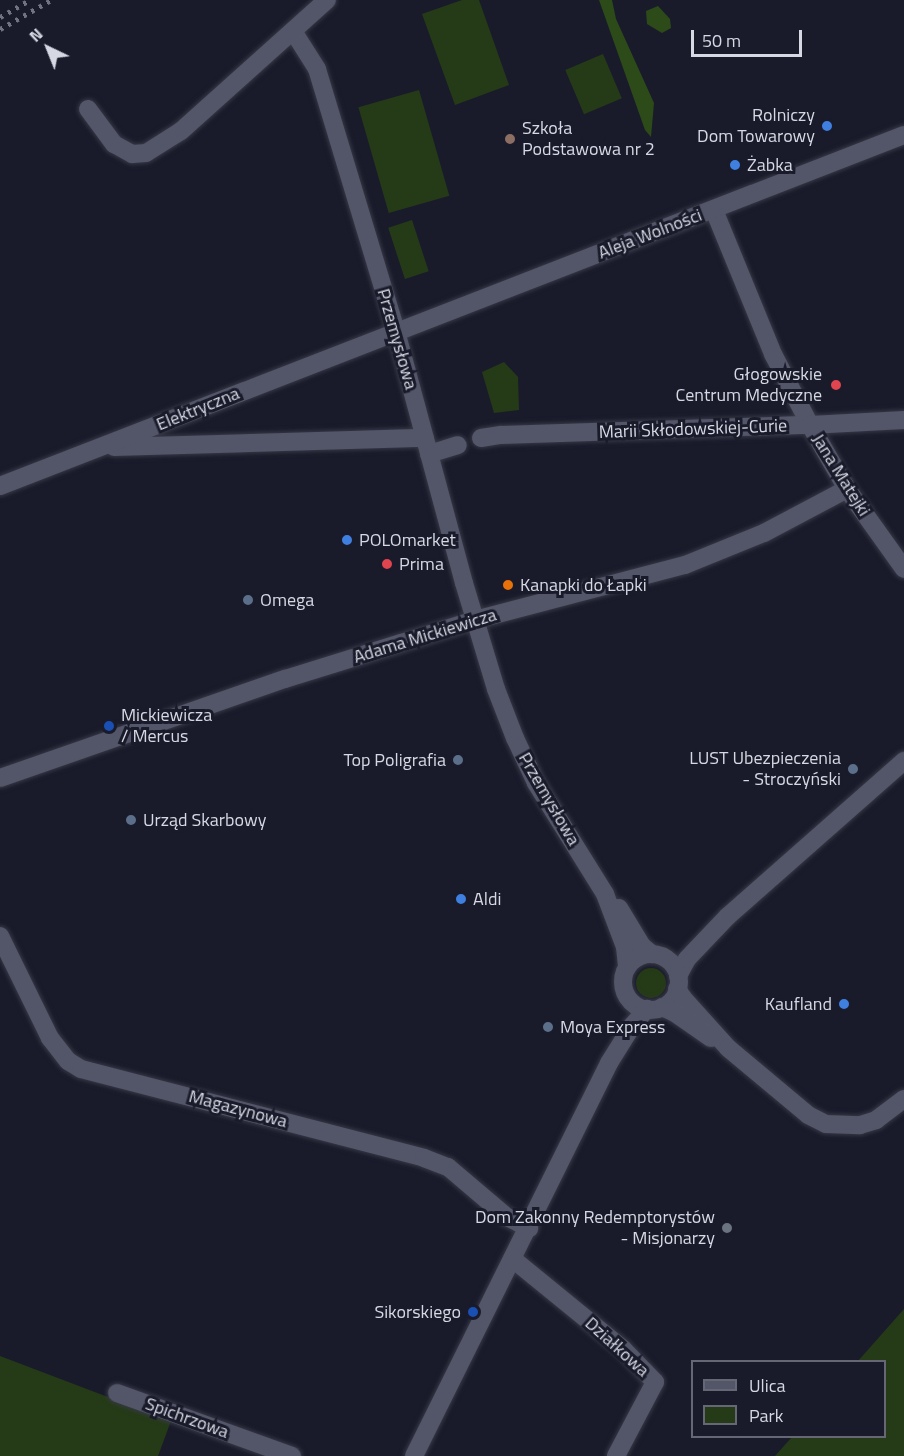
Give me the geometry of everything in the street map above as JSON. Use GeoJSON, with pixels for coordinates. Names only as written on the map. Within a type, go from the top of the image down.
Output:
{"type":"FeatureCollection","features":[{"type":"Feature","properties":{"kind":"street"},"geometry":{"type":"LineString","coordinates":[[88,109],[114,144],[132,154],[146,153],[181,131],[327,0]]}},
{"type":"Feature","properties":{"kind":"street","name":"Przemysłowa"},"geometry":{"type":"LineString","coordinates":[[293,31],[317,69],[396,331],[475,620],[515,738],[536,783],[605,894],[625,947],[627,967]]}},
{"type":"Feature","properties":{"kind":"street","name":"Aleja Wolności"},"geometry":{"type":"LineString","coordinates":[[396,331],[904,135]]}},
{"type":"Feature","properties":{"kind":"street","name":"Jana Matejki"},"geometry":{"type":"LineString","coordinates":[[714,210],[773,354],[810,425],[847,489],[904,569]]}},
{"type":"Feature","properties":{"kind":"street","name":"Elektryczna"},"geometry":{"type":"LineString","coordinates":[[0,486],[396,331]]}},
{"type":"Feature","properties":{"kind":"street","name":"Marii Skłodowskiej-Curie"},"geometry":{"type":"LineString","coordinates":[[482,438],[501,435],[904,420]]}},
{"type":"Feature","properties":{"kind":"street"},"geometry":{"type":"LineString","coordinates":[[102,447],[458,445]]}},
{"type":"Feature","properties":{"kind":"street","name":"Adama Mickiewicza"},"geometry":{"type":"LineString","coordinates":[[0,778],[285,679],[475,620],[685,565],[764,533],[847,489]]}},
{"type":"Feature","properties":{"kind":"street"},"geometry":{"type":"LineString","coordinates":[[414,1456],[514,1260],[603,1075],[632,1026],[654,1008],[672,1000],[687,959],[728,916],[904,761]]}},
{"type":"Feature","properties":{"kind":"street","name":"Przemysłowa"},"geometry":{"type":"LineString","coordinates":[[605,894],[620,909],[642,946],[659,956]]}},
{"type":"Feature","properties":{"kind":"street"},"geometry":{"type":"LineString","coordinates":[[603,1075],[624,1012],[626,994],[623,981],[627,967],[637,957],[659,956],[728,916]]}},
{"type":"Feature","properties":{"kind":"street","name":"Magazynowa"},"geometry":{"type":"LineString","coordinates":[[0,936],[50,1038],[68,1061],[81,1069],[424,1158],[448,1167],[507,1217],[529,1228]]}},
{"type":"Feature","properties":{"kind":"street"},"geometry":{"type":"LineString","coordinates":[[659,956],[678,983],[683,998],[728,1048]]}},
{"type":"Feature","properties":{"kind":"street"},"geometry":{"type":"LineString","coordinates":[[626,994],[634,1004],[675,1013],[728,1048],[808,1115],[826,1124],[860,1125],[876,1120],[904,1099]]}},
{"type":"Feature","properties":{"kind":"street","name":"Działkowa"},"geometry":{"type":"LineString","coordinates":[[514,1260],[623,1349],[655,1382],[616,1456]]}},
{"type":"Feature","properties":{"kind":"street","name":"Spichrzowa"},"geometry":{"type":"LineString","coordinates":[[117,1393],[292,1456]]}},
{"type":"Feature","properties":{"kind":"green space"},"geometry":{"type":"Polygon","coordinates":[[[462,0],[479,0],[509,85],[455,105],[422,14],[462,0]]]}},
{"type":"Feature","properties":{"kind":"green space"},"geometry":{"type":"Polygon","coordinates":[[[599,0],[612,0],[616,19],[654,103],[651,137],[645,130],[599,0]]]}},
{"type":"Feature","properties":{"kind":"green space"},"geometry":{"type":"Polygon","coordinates":[[[658,6],[670,19],[671,28],[662,33],[647,24],[646,11],[658,6]]]}},
{"type":"Feature","properties":{"kind":"green space"},"geometry":{"type":"Polygon","coordinates":[[[603,54],[622,98],[584,114],[565,70],[603,54]]]}},
{"type":"Feature","properties":{"kind":"green space"},"geometry":{"type":"Polygon","coordinates":[[[419,90],[449,196],[389,213],[358,107],[419,90]]]}},
{"type":"Feature","properties":{"kind":"green space"},"geometry":{"type":"Polygon","coordinates":[[[412,220],[429,271],[405,279],[388,228],[412,220]]]}},
{"type":"Feature","properties":{"kind":"green space"},"geometry":{"type":"Polygon","coordinates":[[[504,362],[518,377],[519,410],[494,413],[482,372],[504,362]]]}},
{"type":"Feature","properties":{"kind":"green space"},"geometry":{"type":"Polygon","coordinates":[[[651,968],[662,972],[666,983],[662,994],[651,998],[640,994],[636,983],[640,972],[651,968]]]}},
{"type":"Feature","properties":{"kind":"green space"},"geometry":{"type":"Polygon","coordinates":[[[904,1309],[904,1456],[775,1456],[791,1438],[886,1438],[886,1360],[859,1360],[904,1309]]]}},
{"type":"Feature","properties":{"kind":"green space"},"geometry":{"type":"Polygon","coordinates":[[[0,1356],[171,1421],[158,1456],[0,1456],[0,1356]]]}},
{"type":"Feature","properties":{"kind":"railway"},"geometry":{"type":"LineString","coordinates":[[0,17],[30,0]]}},
{"type":"Feature","properties":{"kind":"railway"},"geometry":{"type":"LineString","coordinates":[[0,29],[51,0]]}},
{"type":"Feature","properties":{"kind":"place","name":"Rolniczy Dom Towarowy"},"geometry":{"type":"Point","coordinates":[827,126]}},
{"type":"Feature","properties":{"kind":"place","name":"Szkoła Podstawowa nr 2"},"geometry":{"type":"Point","coordinates":[510,139]}},
{"type":"Feature","properties":{"kind":"place","name":"Żabka"},"geometry":{"type":"Point","coordinates":[735,165]}},
{"type":"Feature","properties":{"kind":"place","name":"Głogowskie Centrum Medyczne"},"geometry":{"type":"Point","coordinates":[836,385]}},
{"type":"Feature","properties":{"kind":"place","name":"POLOmarket"},"geometry":{"type":"Point","coordinates":[347,540]}},
{"type":"Feature","properties":{"kind":"place","name":"Prima"},"geometry":{"type":"Point","coordinates":[387,564]}},
{"type":"Feature","properties":{"kind":"place","name":"Kanapki do Łapki"},"geometry":{"type":"Point","coordinates":[508,585]}},
{"type":"Feature","properties":{"kind":"place","name":"Omega"},"geometry":{"type":"Point","coordinates":[248,600]}},
{"type":"Feature","properties":{"kind":"place","name":"Mickiewicza / Mercus"},"geometry":{"type":"Point","coordinates":[109,726]}},
{"type":"Feature","properties":{"kind":"place","name":"Top Poligrafia"},"geometry":{"type":"Point","coordinates":[458,760]}},
{"type":"Feature","properties":{"kind":"place","name":"LUST Ubezpieczenia - Stroczyński"},"geometry":{"type":"Point","coordinates":[853,769]}},
{"type":"Feature","properties":{"kind":"place","name":"Urząd Skarbowy"},"geometry":{"type":"Point","coordinates":[131,820]}},
{"type":"Feature","properties":{"kind":"place","name":"Aldi"},"geometry":{"type":"Point","coordinates":[461,899]}},
{"type":"Feature","properties":{"kind":"place","name":"Kaufland"},"geometry":{"type":"Point","coordinates":[844,1004]}},
{"type":"Feature","properties":{"kind":"place","name":"Moya Express"},"geometry":{"type":"Point","coordinates":[548,1027]}},
{"type":"Feature","properties":{"kind":"place","name":"Dom Zakonny Redemptorystów - Misjonarzy"},"geometry":{"type":"Point","coordinates":[727,1228]}},
{"type":"Feature","properties":{"kind":"place","name":"Sikorskiego"},"geometry":{"type":"Point","coordinates":[473,1312]}}]}
